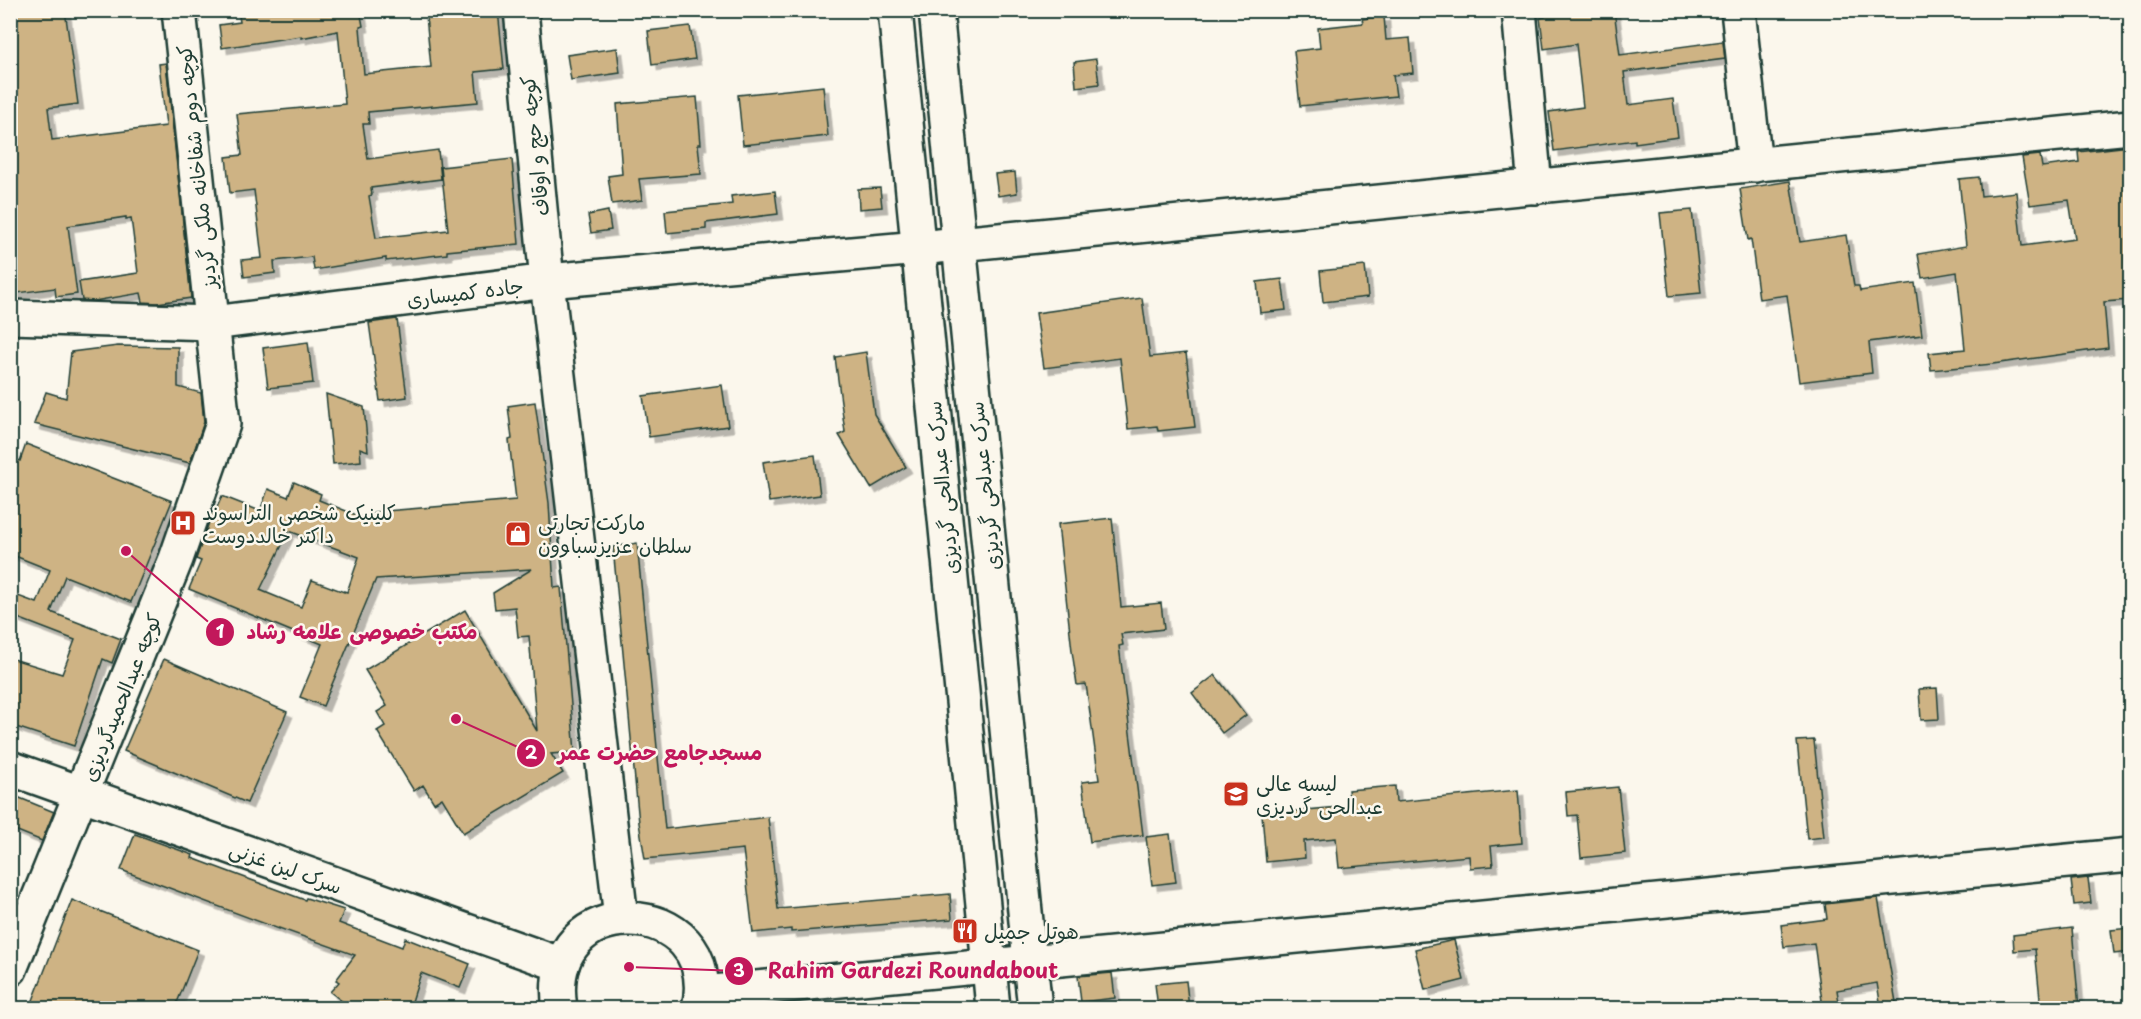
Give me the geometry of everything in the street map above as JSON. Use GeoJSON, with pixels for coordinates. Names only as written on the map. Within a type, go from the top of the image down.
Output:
{"type":"FeatureCollection","features":[{"type":"Feature","properties":{"kind":"street","name":"کوچه دوم شفاخانه ملکی گردیز"},"geometry":{"type":"LineString","coordinates":[[179,10],[213,323]]}},
{"type":"Feature","properties":{"kind":"street","name":"کوچه حج و اوقاف"},"geometry":{"type":"LineString","coordinates":[[520,10],[547,281],[621,918]]}},
{"type":"Feature","properties":{"kind":"street","name":"سرک عبدالحی گردیزی"},"geometry":{"type":"LineString","coordinates":[[896,10],[993,1008]]}},
{"type":"Feature","properties":{"kind":"street","name":"سرک عبدلحی گردیزی"},"geometry":{"type":"LineString","coordinates":[[936,10],[1035,1008]]}},
{"type":"Feature","properties":{"kind":"street"},"geometry":{"type":"LineString","coordinates":[[1519,10],[1535,187]]}},
{"type":"Feature","properties":{"kind":"street"},"geometry":{"type":"LineString","coordinates":[[1738,10],[1755,165]]}},
{"type":"Feature","properties":{"kind":"street","name":"جاده کمیساری"},"geometry":{"type":"LineString","coordinates":[[10,316],[213,323],[547,281],[919,248],[2130,127]]}},
{"type":"Feature","properties":{"kind":"street","name":"کوچه عبدالحمیدگردیزی"},"geometry":{"type":"LineString","coordinates":[[10,969],[176,559],[223,424],[213,323]]}},
{"type":"Feature","properties":{"kind":"street","name":"سرک لین غزنی"},"geometry":{"type":"LineString","coordinates":[[10,768],[562,965]]}},
{"type":"Feature","properties":{"kind":"street"},"geometry":{"type":"LineString","coordinates":[[560,1008],[557,989],[562,965],[575,942],[596,926],[621,918],[646,920],[669,929],[688,946],[699,969],[701,1001],[988,966],[2130,855]]}},
{"type":"Feature","properties":{"kind":"building"},"geometry":{"type":"Polygon","coordinates":[[[11,10],[65,10],[78,104],[48,108],[52,140],[166,126],[159,64],[166,63],[191,298],[157,303],[143,302],[141,293],[94,301],[82,300],[79,282],[138,273],[131,218],[126,219],[126,217],[68,226],[77,294],[56,297],[55,288],[10,294],[10,95],[14,94],[10,66],[10,29],[13,28],[11,10]]]}},
{"type":"Feature","properties":{"kind":"building"},"geometry":{"type":"Polygon","coordinates":[[[238,10],[360,10],[363,26],[360,27],[364,74],[431,67],[426,16],[467,10],[498,10],[504,69],[475,72],[478,102],[368,112],[369,124],[363,124],[368,159],[438,150],[441,179],[371,188],[372,195],[369,196],[376,238],[448,230],[441,167],[512,159],[519,244],[447,251],[447,254],[386,261],[386,258],[314,270],[312,257],[274,261],[275,273],[244,277],[242,260],[262,258],[254,190],[230,193],[226,157],[242,155],[237,114],[345,104],[338,31],[222,48],[219,25],[240,22],[238,10]]]}},
{"type":"Feature","properties":{"kind":"building"},"geometry":{"type":"Polygon","coordinates":[[[1544,10],[1614,10],[1620,55],[1723,41],[1725,59],[1624,72],[1628,105],[1673,99],[1678,137],[1635,143],[1635,140],[1554,151],[1549,112],[1583,107],[1576,44],[1544,49],[1540,18],[1545,17],[1544,10]]]}},
{"type":"Feature","properties":{"kind":"building"},"geometry":{"type":"Polygon","coordinates":[[[1384,16],[1386,40],[1410,38],[1413,73],[1393,75],[1396,96],[1300,106],[1294,51],[1320,48],[1318,28],[1363,23],[1362,19],[1384,16]]]}},
{"type":"Feature","properties":{"kind":"building"},"geometry":{"type":"Polygon","coordinates":[[[690,26],[695,59],[652,65],[648,31],[690,26]]]}},
{"type":"Feature","properties":{"kind":"building"},"geometry":{"type":"Polygon","coordinates":[[[617,48],[620,73],[571,80],[567,55],[617,48]]]}},
{"type":"Feature","properties":{"kind":"building"},"geometry":{"type":"Polygon","coordinates":[[[1096,59],[1099,84],[1076,87],[1074,62],[1096,59]]]}},
{"type":"Feature","properties":{"kind":"building"},"geometry":{"type":"Polygon","coordinates":[[[823,86],[828,136],[743,145],[738,95],[823,86]]]}},
{"type":"Feature","properties":{"kind":"building"},"geometry":{"type":"Polygon","coordinates":[[[697,97],[701,174],[639,179],[642,200],[612,204],[608,176],[622,174],[617,104],[697,97]]]}},
{"type":"Feature","properties":{"kind":"building"},"geometry":{"type":"Polygon","coordinates":[[[2130,146],[2130,300],[2104,302],[2108,348],[1931,370],[1929,353],[1965,349],[1957,272],[1922,278],[1918,254],[1966,246],[1959,179],[1979,177],[1981,196],[2016,192],[2022,246],[2075,239],[2069,200],[2030,205],[2022,157],[2040,155],[2042,167],[2079,162],[2078,152],[2130,146]]]}},
{"type":"Feature","properties":{"kind":"building"},"geometry":{"type":"Polygon","coordinates":[[[1015,172],[1017,193],[998,196],[995,174],[1015,172]]]}},
{"type":"Feature","properties":{"kind":"building"},"geometry":{"type":"Polygon","coordinates":[[[1790,181],[1800,242],[1846,235],[1854,286],[1859,286],[1860,291],[1915,283],[1922,335],[1869,342],[1872,373],[1799,382],[1787,295],[1759,299],[1751,239],[1748,240],[1740,189],[1790,181]]]}},
{"type":"Feature","properties":{"kind":"building"},"geometry":{"type":"Polygon","coordinates":[[[880,188],[882,207],[859,209],[858,189],[880,188]]]}},
{"type":"Feature","properties":{"kind":"building"},"geometry":{"type":"Polygon","coordinates":[[[775,191],[778,214],[706,223],[706,229],[667,233],[665,211],[732,204],[731,196],[775,191]]]}},
{"type":"Feature","properties":{"kind":"building"},"geometry":{"type":"Polygon","coordinates":[[[1692,210],[1701,293],[1669,296],[1660,213],[1692,210]]]}},
{"type":"Feature","properties":{"kind":"building"},"geometry":{"type":"Polygon","coordinates":[[[608,211],[611,230],[591,233],[588,215],[608,211]]]}},
{"type":"Feature","properties":{"kind":"building"},"geometry":{"type":"Polygon","coordinates":[[[1365,266],[1368,297],[1323,302],[1320,271],[1365,266]]]}},
{"type":"Feature","properties":{"kind":"building"},"geometry":{"type":"Polygon","coordinates":[[[1282,279],[1286,310],[1260,313],[1257,282],[1282,279]]]}},
{"type":"Feature","properties":{"kind":"building"},"geometry":{"type":"Polygon","coordinates":[[[1142,298],[1150,357],[1186,353],[1195,427],[1158,431],[1157,426],[1128,429],[1120,358],[1044,368],[1036,313],[1142,298]]]}},
{"type":"Feature","properties":{"kind":"building"},"geometry":{"type":"Polygon","coordinates":[[[397,319],[407,397],[380,401],[369,323],[397,319]]]}},
{"type":"Feature","properties":{"kind":"building"},"geometry":{"type":"Polygon","coordinates":[[[308,342],[313,383],[268,388],[263,348],[308,342]]]}},
{"type":"Feature","properties":{"kind":"building"},"geometry":{"type":"Polygon","coordinates":[[[118,346],[178,347],[178,387],[201,393],[204,422],[190,463],[34,424],[46,392],[66,398],[71,352],[118,346]]]}},
{"type":"Feature","properties":{"kind":"building"},"geometry":{"type":"Polygon","coordinates":[[[866,352],[874,414],[906,467],[871,488],[839,435],[845,432],[835,357],[866,352]]]}},
{"type":"Feature","properties":{"kind":"building"},"geometry":{"type":"Polygon","coordinates":[[[722,385],[728,426],[649,437],[643,396],[722,385]]]}},
{"type":"Feature","properties":{"kind":"building"},"geometry":{"type":"Polygon","coordinates":[[[326,394],[364,407],[368,451],[360,448],[361,461],[333,464],[326,394]]]}},
{"type":"Feature","properties":{"kind":"building"},"geometry":{"type":"Polygon","coordinates":[[[535,402],[549,503],[554,588],[561,587],[575,752],[551,754],[563,773],[463,833],[442,798],[434,803],[423,785],[414,791],[377,731],[385,726],[377,712],[387,706],[365,670],[465,610],[537,731],[529,636],[518,637],[515,607],[495,609],[493,593],[532,569],[376,579],[323,706],[300,697],[322,644],[189,589],[201,561],[196,559],[213,511],[215,512],[222,496],[260,511],[268,489],[288,497],[294,482],[321,494],[319,500],[371,521],[374,512],[516,500],[509,440],[512,439],[508,406],[535,402]],[[289,531],[260,590],[301,607],[312,580],[347,592],[359,557],[289,531]]]}},
{"type":"Feature","properties":{"kind":"building"},"geometry":{"type":"Polygon","coordinates":[[[26,444],[172,501],[131,602],[65,576],[51,612],[121,639],[112,663],[103,659],[74,746],[10,725],[10,658],[62,674],[75,640],[10,615],[10,593],[37,603],[50,570],[10,554],[10,457],[20,461],[26,444]]]}},
{"type":"Feature","properties":{"kind":"building"},"geometry":{"type":"Polygon","coordinates":[[[815,455],[820,495],[769,502],[763,462],[815,455]]]}},
{"type":"Feature","properties":{"kind":"building"},"geometry":{"type":"Polygon","coordinates":[[[1112,518],[1121,607],[1161,603],[1164,629],[1121,634],[1123,645],[1119,646],[1143,835],[1090,842],[1082,782],[1099,780],[1086,684],[1077,685],[1058,524],[1112,518]]]}},
{"type":"Feature","properties":{"kind":"building"},"geometry":{"type":"Polygon","coordinates":[[[637,543],[665,829],[768,817],[778,909],[950,894],[952,919],[753,933],[743,849],[645,859],[639,823],[613,547],[637,543]]]}},
{"type":"Feature","properties":{"kind":"building"},"geometry":{"type":"Polygon","coordinates":[[[164,659],[287,712],[247,803],[124,751],[164,659]]]}},
{"type":"Feature","properties":{"kind":"building"},"geometry":{"type":"Polygon","coordinates":[[[1215,675],[1246,715],[1222,733],[1192,693],[1215,675]]]}},
{"type":"Feature","properties":{"kind":"building"},"geometry":{"type":"Polygon","coordinates":[[[1937,688],[1939,719],[1921,720],[1919,689],[1937,688]]]}},
{"type":"Feature","properties":{"kind":"building"},"geometry":{"type":"Polygon","coordinates":[[[1814,740],[1824,837],[1807,839],[1797,741],[1814,740]]]}},
{"type":"Feature","properties":{"kind":"building"},"geometry":{"type":"Polygon","coordinates":[[[1395,786],[1396,802],[1518,790],[1522,843],[1491,846],[1493,866],[1470,868],[1469,856],[1339,868],[1336,838],[1304,841],[1305,858],[1266,862],[1262,814],[1350,806],[1348,790],[1395,786]]]}},
{"type":"Feature","properties":{"kind":"building"},"geometry":{"type":"Polygon","coordinates":[[[1618,787],[1625,853],[1581,858],[1577,815],[1568,816],[1566,792],[1618,787]]]}},
{"type":"Feature","properties":{"kind":"building"},"geometry":{"type":"Polygon","coordinates":[[[10,794],[54,812],[42,841],[10,828],[10,794]]]}},
{"type":"Feature","properties":{"kind":"building"},"geometry":{"type":"Polygon","coordinates":[[[135,834],[305,900],[306,898],[344,910],[339,923],[402,947],[405,938],[470,964],[460,988],[421,973],[410,1008],[351,1008],[330,992],[339,982],[336,980],[355,955],[121,870],[135,834]]]}},
{"type":"Feature","properties":{"kind":"building"},"geometry":{"type":"Polygon","coordinates":[[[1170,834],[1176,882],[1152,885],[1146,837],[1170,834]]]}},
{"type":"Feature","properties":{"kind":"building"},"geometry":{"type":"Polygon","coordinates":[[[2088,878],[2091,903],[2074,905],[2071,880],[2088,878]]]}},
{"type":"Feature","properties":{"kind":"building"},"geometry":{"type":"Polygon","coordinates":[[[1878,898],[1897,1008],[1881,1008],[1877,983],[1837,990],[1840,1008],[1823,1008],[1814,943],[1784,947],[1781,925],[1827,919],[1825,904],[1878,898]]]}},
{"type":"Feature","properties":{"kind":"building"},"geometry":{"type":"Polygon","coordinates":[[[72,900],[198,950],[175,1008],[30,1008],[72,900]]]}},
{"type":"Feature","properties":{"kind":"building"},"geometry":{"type":"Polygon","coordinates":[[[2072,928],[2079,1008],[2041,1008],[2035,949],[2014,951],[2013,935],[2072,928]]]}},
{"type":"Feature","properties":{"kind":"building"},"geometry":{"type":"Polygon","coordinates":[[[2130,928],[2130,952],[2114,954],[2111,930],[2130,928]]]}},
{"type":"Feature","properties":{"kind":"building"},"geometry":{"type":"Polygon","coordinates":[[[1454,940],[1464,980],[1425,990],[1415,949],[1454,940]]]}},
{"type":"Feature","properties":{"kind":"building"},"geometry":{"type":"Polygon","coordinates":[[[1112,973],[1115,998],[1081,1002],[1078,976],[1112,973]]]}},
{"type":"Feature","properties":{"kind":"building"},"geometry":{"type":"Polygon","coordinates":[[[1186,981],[1189,1008],[1158,1008],[1155,984],[1186,981]]]}},
{"type":"Feature","properties":{"kind":"place","name":"کلینیک شخصی التراسوند داکتر خالددوست"},"geometry":{"type":"Point","coordinates":[183,523]}},
{"type":"Feature","properties":{"kind":"place","name":"مارکت تجارتی سلطان عزیزسباوون"},"geometry":{"type":"Point","coordinates":[518,534]}},
{"type":"Feature","properties":{"kind":"place","name":"مکتب خصوصی علامه رشاد"},"geometry":{"type":"Point","coordinates":[126,551]}},
{"type":"Feature","properties":{"kind":"place","name":"مسجدجامع حضرت عمر"},"geometry":{"type":"Point","coordinates":[456,719]}},
{"type":"Feature","properties":{"kind":"place","name":"لیسه عالی عبدالحی گردیزی"},"geometry":{"type":"Point","coordinates":[1236,794]}},
{"type":"Feature","properties":{"kind":"place","name":"هوتل جمیل"},"geometry":{"type":"Point","coordinates":[965,931]}},
{"type":"Feature","properties":{"kind":"place","name":"Rahim Gardezi Roundabout"},"geometry":{"type":"Point","coordinates":[629,967]}}]}
